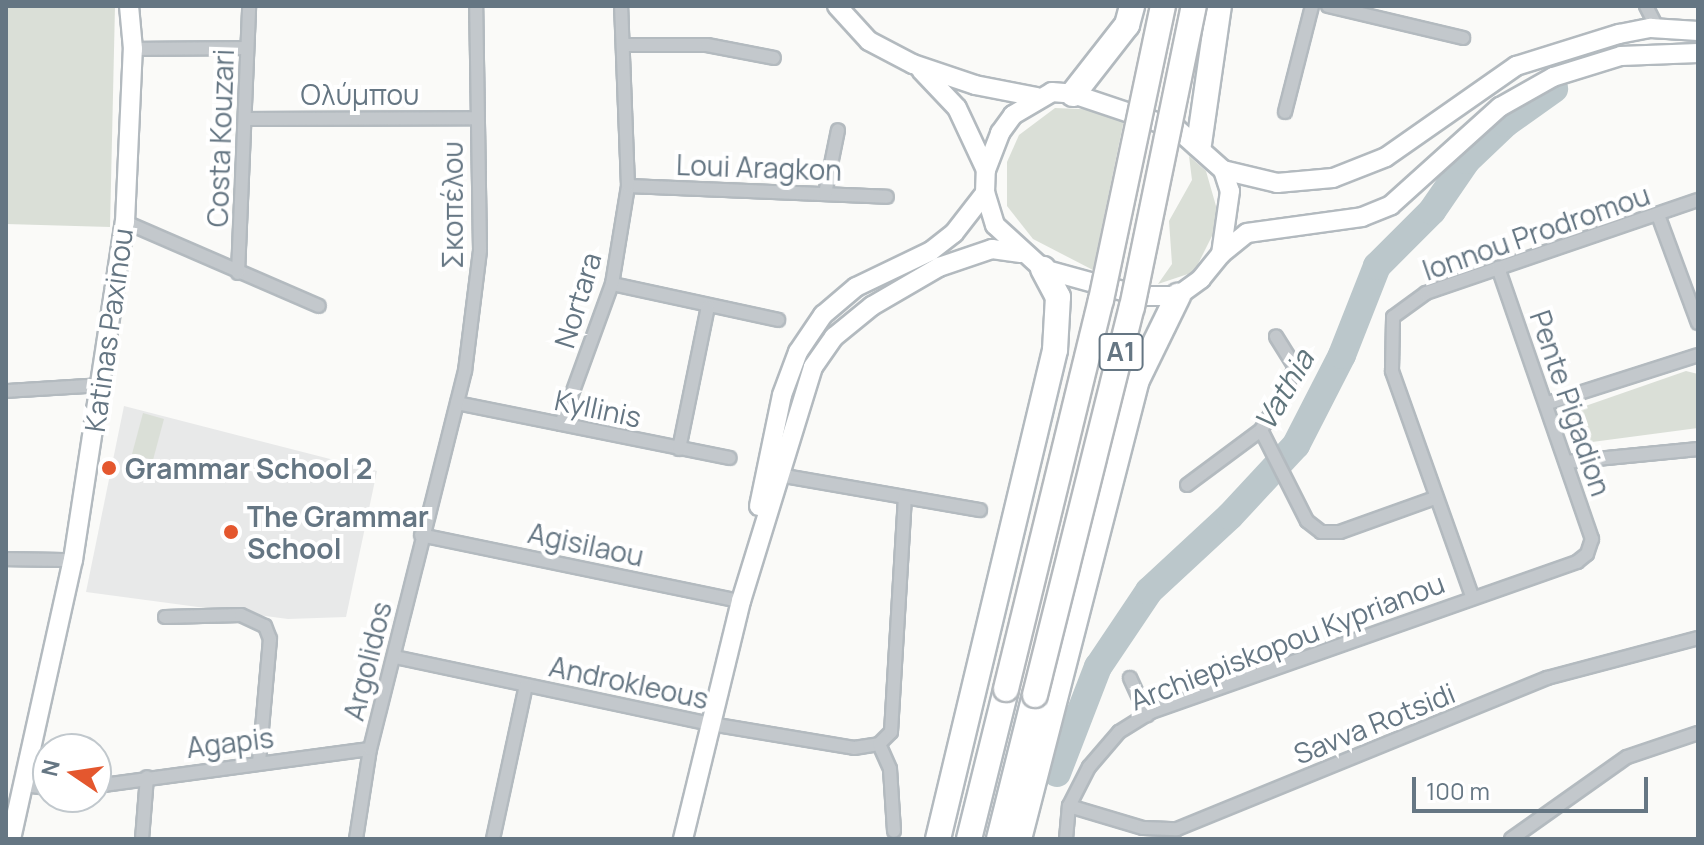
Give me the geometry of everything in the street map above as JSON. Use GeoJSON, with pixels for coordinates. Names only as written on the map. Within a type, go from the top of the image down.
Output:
{"type":"FeatureCollection","features":[{"type":"Feature","properties":{"kind":"highway"},"geometry":{"type":"LineString","coordinates":[[1073,94],[1127,25],[1132,6]]}},
{"type":"Feature","properties":{"kind":"highway","name":"A1"},"geometry":{"type":"LineString","coordinates":[[969,839],[1101,300],[1163,6]]}},
{"type":"Feature","properties":{"kind":"highway","name":"A1"},"geometry":{"type":"LineString","coordinates":[[999,839],[1132,307],[1194,6]]}},
{"type":"Feature","properties":{"kind":"highway"},"geometry":{"type":"LineString","coordinates":[[1199,144],[1219,6]]}},
{"type":"Feature","properties":{"kind":"highway"},"geometry":{"type":"LineString","coordinates":[[938,839],[1055,350],[1058,297],[1043,269]]}},
{"type":"Feature","properties":{"kind":"highway"},"geometry":{"type":"LineString","coordinates":[[1019,839],[1136,382],[1178,296]]}},
{"type":"Feature","properties":{"kind":"street","name":"Katinas Paxinou"},"geometry":{"type":"LineString","coordinates":[[11,839],[73,560],[125,222],[133,49],[129,6]]}},
{"type":"Feature","properties":{"kind":"street","name":"Costa Kouzari"},"geometry":{"type":"LineString","coordinates":[[238,273],[249,6]]}},
{"type":"Feature","properties":{"kind":"street","name":"Σκοπέλου"},"geometry":{"type":"LineString","coordinates":[[457,403],[480,250],[475,118],[476,6]]}},
{"type":"Feature","properties":{"kind":"street","name":"Nortara"},"geometry":{"type":"LineString","coordinates":[[561,424],[612,284],[628,186],[621,6]]}},
{"type":"Feature","properties":{"kind":"street"},"geometry":{"type":"LineString","coordinates":[[837,6],[869,41],[913,64],[975,85],[1037,97],[1073,94],[1177,129],[1199,144],[1223,170],[1230,191],[1221,254]]}},
{"type":"Feature","properties":{"kind":"street"},"geometry":{"type":"LineString","coordinates":[[1285,112],[1312,6]]}},
{"type":"Feature","properties":{"kind":"street"},"geometry":{"type":"LineString","coordinates":[[1328,6],[1463,38]]}},
{"type":"Feature","properties":{"kind":"street"},"geometry":{"type":"LineString","coordinates":[[1646,6],[1657,28]]}},
{"type":"Feature","properties":{"kind":"street"},"geometry":{"type":"LineString","coordinates":[[1223,170],[1277,183],[1333,178],[1386,157],[1516,66],[1567,47],[1657,28],[1698,31]]}},
{"type":"Feature","properties":{"kind":"street"},"geometry":{"type":"LineString","coordinates":[[623,45],[707,45],[774,58]]}},
{"type":"Feature","properties":{"kind":"street"},"geometry":{"type":"LineString","coordinates":[[133,49],[247,48]]}},
{"type":"Feature","properties":{"kind":"street"},"geometry":{"type":"LineString","coordinates":[[1037,97],[1000,133],[986,170],[985,193],[995,225],[1021,253],[1043,269],[1141,296],[1178,296],[1201,279],[1221,254],[1247,233],[1348,219],[1391,205],[1477,126],[1523,90],[1553,77],[1621,56],[1698,53]]}},
{"type":"Feature","properties":{"kind":"street"},"geometry":{"type":"LineString","coordinates":[[913,64],[957,108],[986,170]]}},
{"type":"Feature","properties":{"kind":"street","name":"Ολύμπου"},"geometry":{"type":"LineString","coordinates":[[245,119],[475,118]]}},
{"type":"Feature","properties":{"kind":"street"},"geometry":{"type":"LineString","coordinates":[[825,194],[838,130]]}},
{"type":"Feature","properties":{"kind":"street","name":"Loui Aragkon"},"geometry":{"type":"LineString","coordinates":[[628,186],[887,197]]}},
{"type":"Feature","properties":{"kind":"street"},"geometry":{"type":"LineString","coordinates":[[754,557],[782,395],[798,352],[823,315],[856,287],[931,251],[954,233],[985,193]]}},
{"type":"Feature","properties":{"kind":"street","name":"Ionnou Prodromou"},"geometry":{"type":"LineString","coordinates":[[1435,498],[1392,371],[1393,317],[1426,293],[1698,200]]}},
{"type":"Feature","properties":{"kind":"street"},"geometry":{"type":"LineString","coordinates":[[1658,215],[1698,323]]}},
{"type":"Feature","properties":{"kind":"street"},"geometry":{"type":"LineString","coordinates":[[125,222],[319,306]]}},
{"type":"Feature","properties":{"kind":"street"},"geometry":{"type":"LineString","coordinates":[[683,839],[741,601],[797,404],[813,367],[834,337],[872,306],[939,267],[992,249],[1021,253]]}},
{"type":"Feature","properties":{"kind":"street","name":"Pente Pigadion"},"geometry":{"type":"LineString","coordinates":[[1498,268],[1548,403],[1592,539],[1587,554]]}},
{"type":"Feature","properties":{"kind":"street"},"geometry":{"type":"LineString","coordinates":[[612,284],[778,320]]}},
{"type":"Feature","properties":{"kind":"street"},"geometry":{"type":"LineString","coordinates":[[679,449],[708,307]]}},
{"type":"Feature","properties":{"kind":"street"},"geometry":{"type":"LineString","coordinates":[[1187,485],[1261,430],[1295,367],[1276,336]]}},
{"type":"Feature","properties":{"kind":"street"},"geometry":{"type":"LineString","coordinates":[[1548,403],[1698,355]]}},
{"type":"Feature","properties":{"kind":"street"},"geometry":{"type":"LineString","coordinates":[[6,391],[101,385]]}},
{"type":"Feature","properties":{"kind":"street","name":"Kyllinis"},"geometry":{"type":"LineString","coordinates":[[457,403],[730,458]]}},
{"type":"Feature","properties":{"kind":"street","name":"Argolidos"},"geometry":{"type":"LineString","coordinates":[[356,839],[370,749],[395,657],[421,535],[457,403]]}},
{"type":"Feature","properties":{"kind":"street"},"geometry":{"type":"LineString","coordinates":[[1261,430],[1307,521],[1321,532],[1340,532],[1435,498],[1472,596]]}},
{"type":"Feature","properties":{"kind":"street"},"geometry":{"type":"LineString","coordinates":[[1566,462],[1698,449]]}},
{"type":"Feature","properties":{"kind":"street"},"geometry":{"type":"LineString","coordinates":[[779,475],[980,510]]}},
{"type":"Feature","properties":{"kind":"street"},"geometry":{"type":"LineString","coordinates":[[894,831],[890,769],[879,744],[891,732],[905,497]]}},
{"type":"Feature","properties":{"kind":"street","name":"Agisilaou"},"geometry":{"type":"LineString","coordinates":[[421,535],[741,601]]}},
{"type":"Feature","properties":{"kind":"street","name":"Archiepiskopou Kyprianou"},"geometry":{"type":"LineString","coordinates":[[1066,839],[1069,806],[1089,767],[1119,732],[1147,715],[1472,596],[1577,562],[1587,554]]}},
{"type":"Feature","properties":{"kind":"street"},"geometry":{"type":"LineString","coordinates":[[6,559],[73,560]]}},
{"type":"Feature","properties":{"kind":"street"},"geometry":{"type":"LineString","coordinates":[[165,617],[241,615],[265,626],[270,639],[259,762]]}},
{"type":"Feature","properties":{"kind":"street","name":"Savva Rotsidi"},"geometry":{"type":"LineString","coordinates":[[1069,806],[1143,828],[1177,829],[1547,678],[1698,638]]}},
{"type":"Feature","properties":{"kind":"street","name":"Androkleous"},"geometry":{"type":"LineString","coordinates":[[395,657],[711,724],[854,748],[879,744]]}},
{"type":"Feature","properties":{"kind":"street"},"geometry":{"type":"LineString","coordinates":[[1130,678],[1147,715]]}},
{"type":"Feature","properties":{"kind":"street"},"geometry":{"type":"LineString","coordinates":[[493,839],[526,685]]}},
{"type":"Feature","properties":{"kind":"street"},"geometry":{"type":"LineString","coordinates":[[1511,839],[1627,757],[1698,733]]}},
{"type":"Feature","properties":{"kind":"street","name":"Agapis"},"geometry":{"type":"LineString","coordinates":[[112,783],[370,749]]}},
{"type":"Feature","properties":{"kind":"street"},"geometry":{"type":"LineString","coordinates":[[142,839],[147,777]]}},
{"type":"Feature","properties":{"kind":"street"},"geometry":{"type":"LineString","coordinates":[[24,785],[32,786]]}},
{"type":"Feature","properties":{"kind":"shaded area"},"geometry":{"type":"Polygon","coordinates":[[[6,6],[115,6],[110,227],[6,224],[6,6]]]}},
{"type":"Feature","properties":{"kind":"shaded area"},"geometry":{"type":"Polygon","coordinates":[[[1055,108],[1104,110],[1124,120],[1093,270],[1033,239],[1007,206],[1007,162],[1019,135],[1055,108]]]}},
{"type":"Feature","properties":{"kind":"shaded area"},"geometry":{"type":"Polygon","coordinates":[[[1189,156],[1206,171],[1218,213],[1215,230],[1194,272],[1158,284],[1172,264],[1169,221],[1192,180],[1189,156]]]}},
{"type":"Feature","properties":{"kind":"shaded area"},"geometry":{"type":"Polygon","coordinates":[[[1686,371],[1698,374],[1698,428],[1577,444],[1571,411],[1686,371]]]}},
{"type":"Feature","properties":{"kind":"shaded area","name":"The Grammar School"},"geometry":{"type":"Polygon","coordinates":[[[124,406],[377,471],[346,617],[288,619],[86,592],[124,406]]]}},
{"type":"Feature","properties":{"kind":"shaded area"},"geometry":{"type":"Polygon","coordinates":[[[143,413],[164,419],[153,460],[132,454],[143,413]]]}},
{"type":"Feature","properties":{"kind":"waterway","name":"Vathia"},"geometry":{"type":"LineString","coordinates":[[1057,773],[1098,667],[1149,591],[1230,516],[1296,445],[1342,355],[1377,266],[1432,211],[1467,160],[1506,123],[1554,89]]}},
{"type":"Feature","properties":{"kind":"place","name":"Grammar School 2"},"geometry":{"type":"Point","coordinates":[109,468]}},
{"type":"Feature","properties":{"kind":"place","name":"The Grammar School"},"geometry":{"type":"Point","coordinates":[231,532]}}]}
